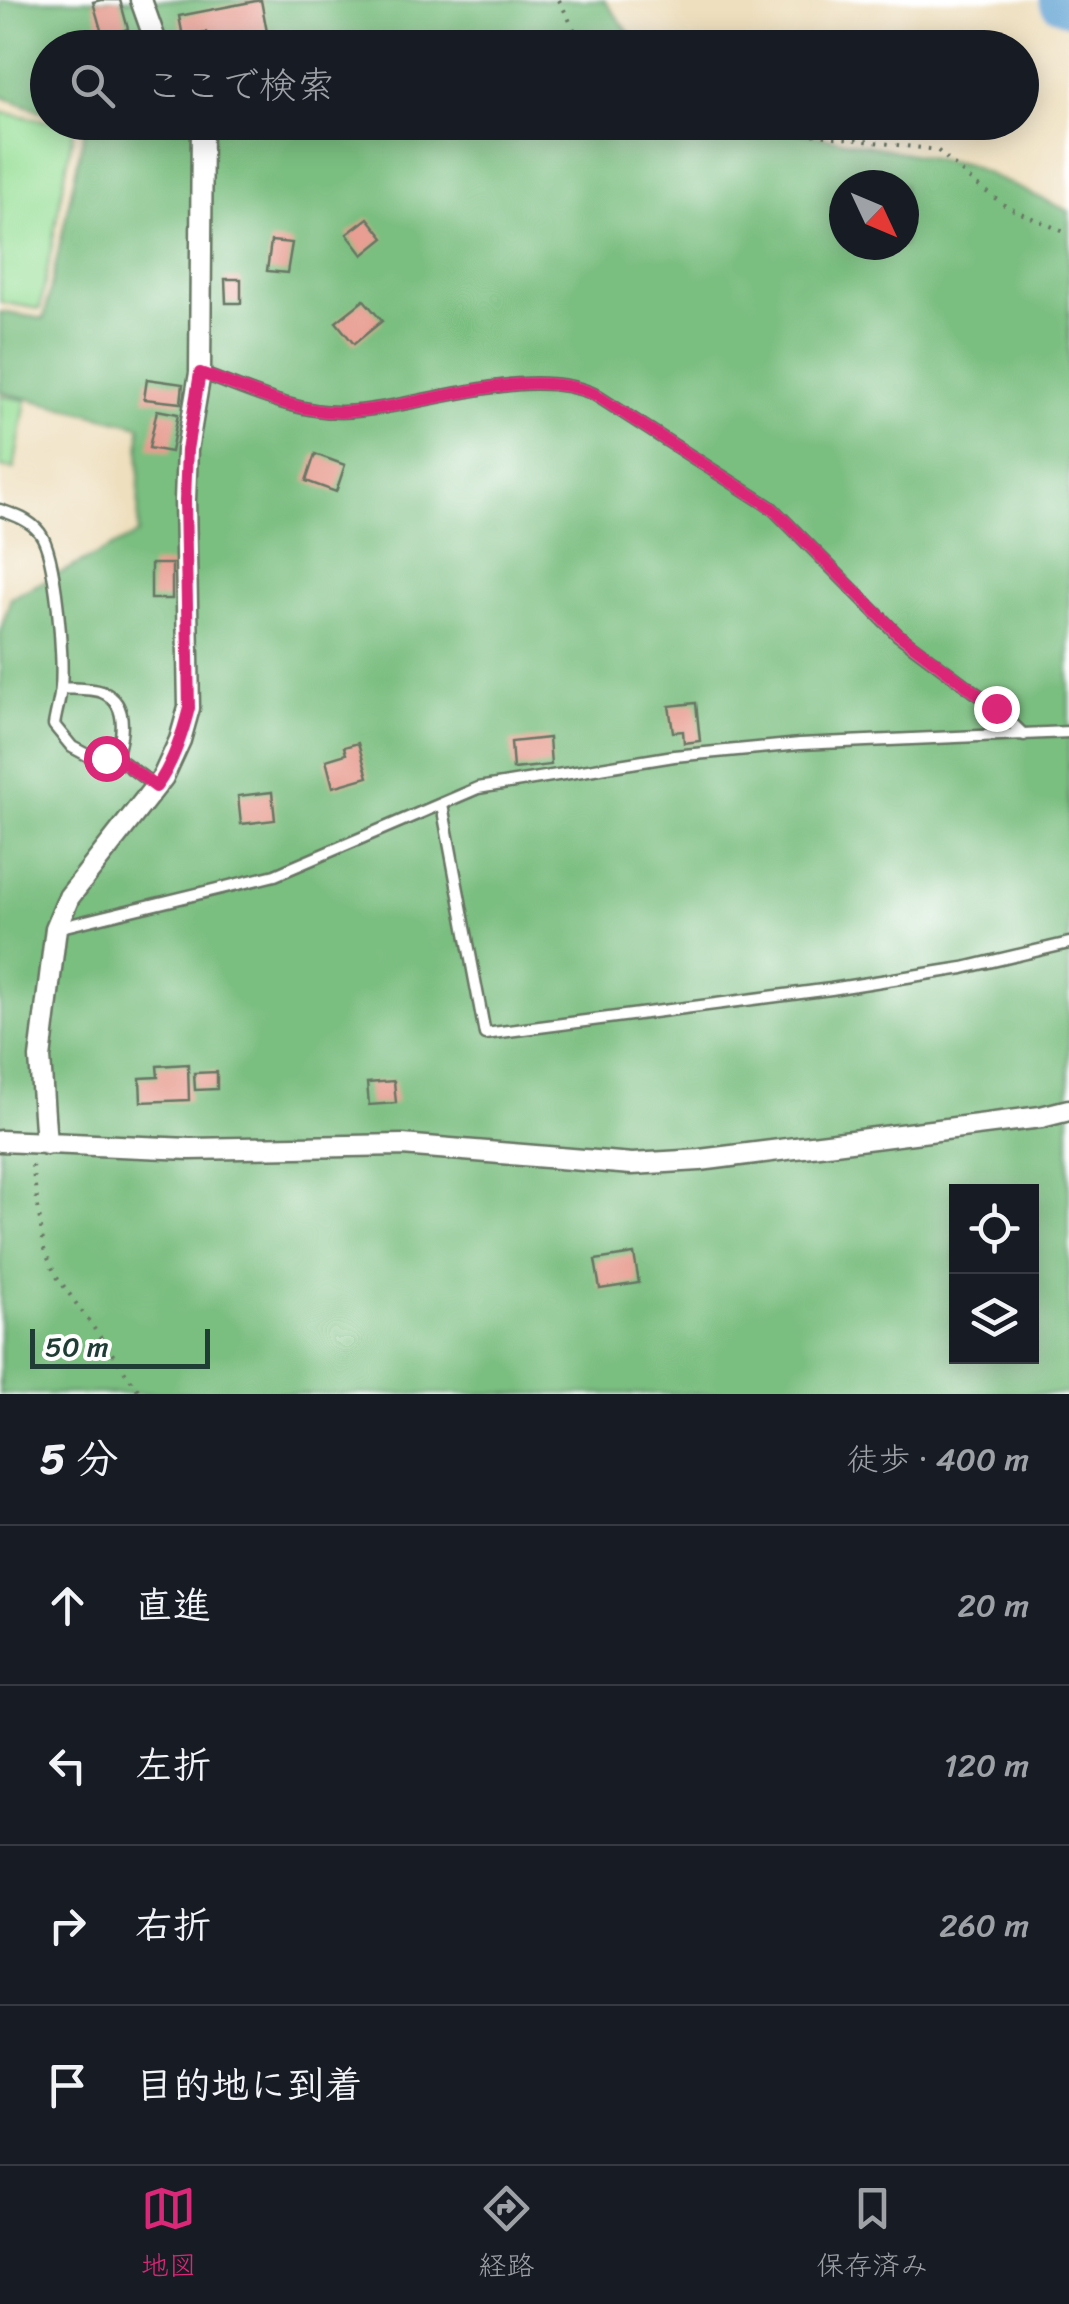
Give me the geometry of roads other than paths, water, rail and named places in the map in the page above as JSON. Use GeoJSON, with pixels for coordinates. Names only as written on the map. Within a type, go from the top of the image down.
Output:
{"type":"FeatureCollection","features":[{"type":"Feature","properties":{"kind":"street"},"geometry":{"type":"LineString","coordinates":[[141,0],[152,30]]}},
{"type":"Feature","properties":{"kind":"street"},"geometry":{"type":"LineString","coordinates":[[38,1144],[40,1058],[56,928],[69,897],[163,777],[189,708],[185,500],[187,450],[200,373],[202,140]]}},
{"type":"Feature","properties":{"kind":"street"},"geometry":{"type":"LineString","coordinates":[[0,1141],[190,1150],[402,1145],[632,1164],[700,1160],[1069,1110]]}},
{"type":"Feature","properties":{"kind":"lane"},"geometry":{"type":"LineString","coordinates":[[200,373],[312,410],[339,412],[509,386],[576,386],[772,508],[898,634],[996,708],[1024,735]]}},
{"type":"Feature","properties":{"kind":"lane"},"geometry":{"type":"LineString","coordinates":[[0,510],[32,524],[48,550],[62,688],[54,726],[72,747],[87,755],[116,757],[156,787]]}},
{"type":"Feature","properties":{"kind":"lane"},"geometry":{"type":"LineString","coordinates":[[62,688],[100,691],[114,700],[122,715],[123,735],[116,757]]}},
{"type":"Feature","properties":{"kind":"lane"},"geometry":{"type":"LineString","coordinates":[[56,928],[275,875],[478,788],[674,756],[800,744],[1069,732]]}},
{"type":"Feature","properties":{"kind":"lane"},"geometry":{"type":"LineString","coordinates":[[442,804],[485,1034],[831,989],[963,968],[1069,943]]}},
{"type":"Feature","properties":{"kind":"waterway"},"geometry":{"type":"LineString","coordinates":[[1060,0],[1069,4]]}}]}
